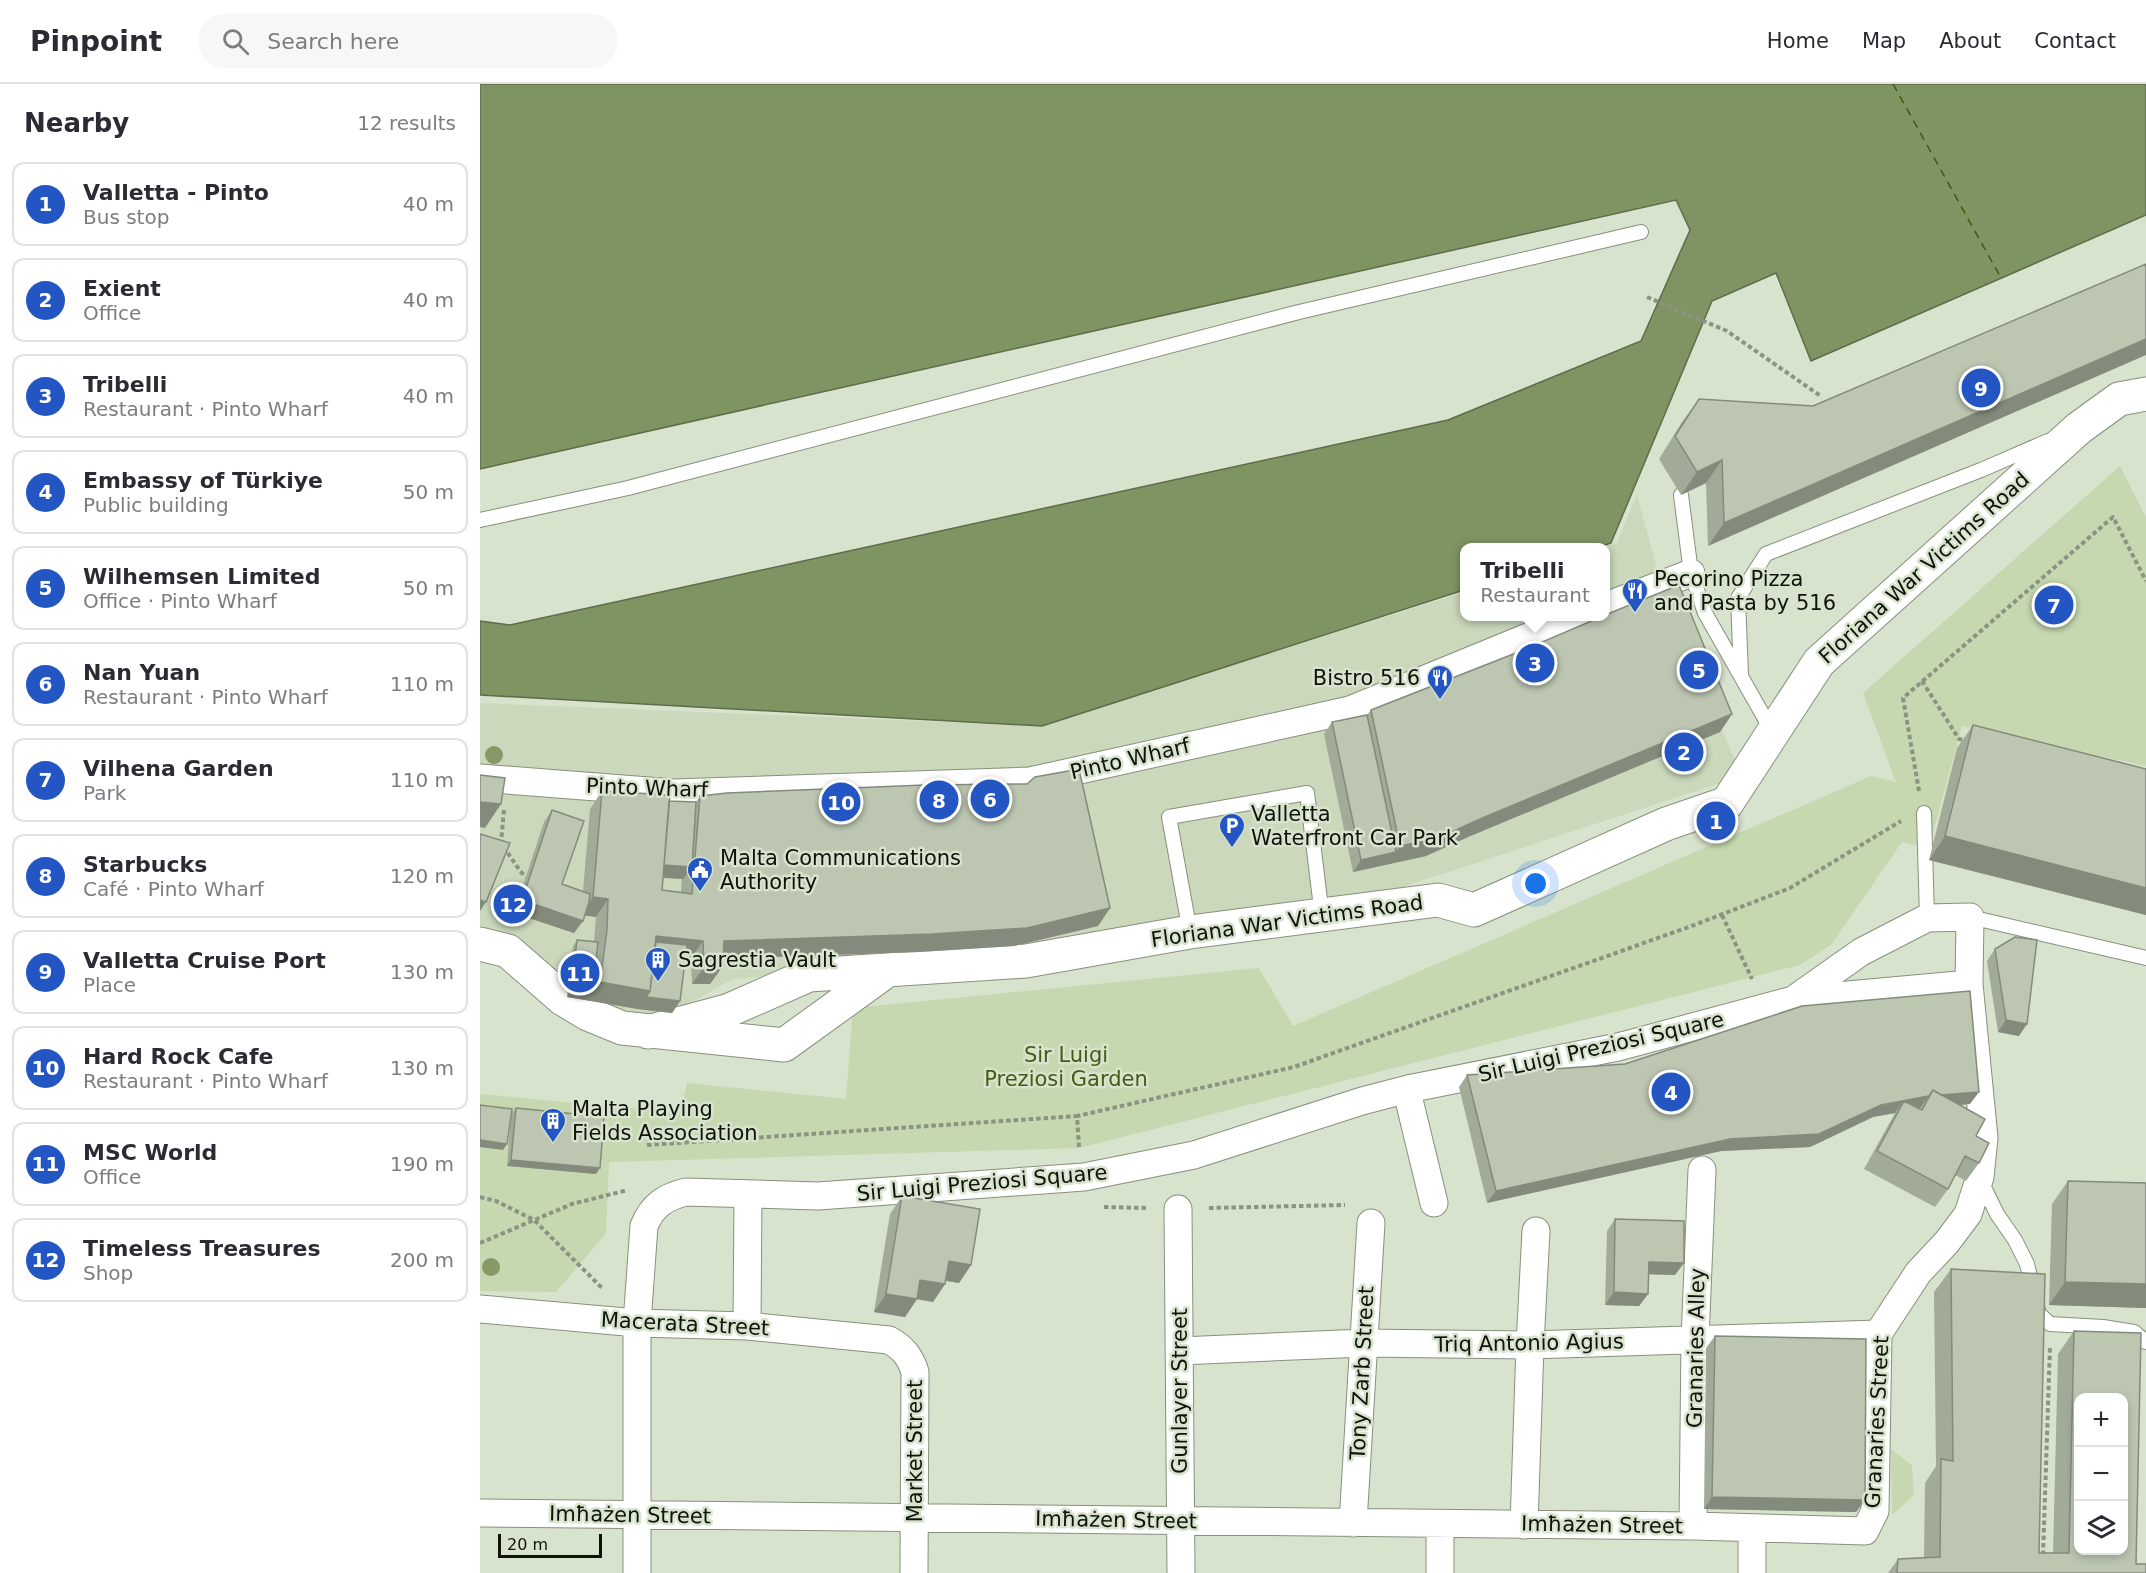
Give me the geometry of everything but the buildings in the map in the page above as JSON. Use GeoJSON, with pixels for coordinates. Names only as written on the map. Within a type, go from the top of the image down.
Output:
{"type":"FeatureCollection","features":[{"type":"Feature","properties":{"kind":"street","name":"Floriana War Victims Road"},"geometry":{"type":"LineString","coordinates":[[648,1032],[727,1011],[809,975],[885,972],[1026,961],[1190,933],[1438,900],[1474,910],[1666,824],[1727,802],[1819,662],[2079,428],[2119,399],[2146,393]]}},
{"type":"Feature","properties":{"kind":"street"},"geometry":{"type":"LineString","coordinates":[[1610,604],[1690,573]]}},
{"type":"Feature","properties":{"kind":"street","name":"Pinto Wharf"},"geometry":{"type":"LineString","coordinates":[[480,778],[674,793],[1030,781],[1350,710],[1567,621]]}},
{"type":"Feature","properties":{"kind":"street"},"geometry":{"type":"LineString","coordinates":[[1969,984],[1970,917]]}},
{"type":"Feature","properties":{"kind":"street","name":"Sir Luigi Preziosi Square"},"geometry":{"type":"LineString","coordinates":[[1793,1000],[1860,952],[1927,918],[1970,917]]}},
{"type":"Feature","properties":{"kind":"street","name":"Floriana War Victims Road"},"geometry":{"type":"LineString","coordinates":[[480,944],[508,951],[563,999],[588,1014],[622,1028],[784,1045],[885,972]]}},
{"type":"Feature","properties":{"kind":"street","name":"Sir Luigi Preziosi Square"},"geometry":{"type":"LineString","coordinates":[[657,1205],[671,1196],[686,1192],[818,1196],[1084,1177],[1194,1155],[1362,1101],[1408,1089],[1618,1047],[1793,1000],[1969,984]]}},
{"type":"Feature","properties":{"kind":"street","name":"Granaries Street"},"geometry":{"type":"LineString","coordinates":[[1865,1531],[1875,1511],[1878,1334],[1918,1274],[1968,1214],[1980,1177],[1984,1138],[1969,984]]}},
{"type":"Feature","properties":{"kind":"street"},"geometry":{"type":"LineString","coordinates":[[1408,1089],[1434,1203]]}},
{"type":"Feature","properties":{"kind":"street","name":"Granaries Alley"},"geometry":{"type":"LineString","coordinates":[[1693,1526],[1695,1340],[1702,1170]]}},
{"type":"Feature","properties":{"kind":"street"},"geometry":{"type":"LineString","coordinates":[[747,1326],[748,1194]]}},
{"type":"Feature","properties":{"kind":"street"},"geometry":{"type":"LineString","coordinates":[[637,1573],[637,1323],[644,1226],[648,1215],[657,1205]]}},
{"type":"Feature","properties":{"kind":"street","name":"Gunlayer Street"},"geometry":{"type":"LineString","coordinates":[[1178,1209],[1180,1573]]}},
{"type":"Feature","properties":{"kind":"street","name":"Tony Zarb Street"},"geometry":{"type":"LineString","coordinates":[[1353,1523],[1371,1223]]}},
{"type":"Feature","properties":{"kind":"street"},"geometry":{"type":"LineString","coordinates":[[1524,1525],[1536,1231]]}},
{"type":"Feature","properties":{"kind":"street","name":"Macerata Street"},"geometry":{"type":"LineString","coordinates":[[480,1309],[637,1323],[747,1326],[889,1340]]}},
{"type":"Feature","properties":{"kind":"street","name":"Triq Antonio Agius"},"geometry":{"type":"LineString","coordinates":[[1180,1351],[1364,1343],[1530,1345],[1878,1334]]}},
{"type":"Feature","properties":{"kind":"street","name":"Market Street"},"geometry":{"type":"LineString","coordinates":[[889,1340],[902,1348],[911,1360],[915,1371],[914,1573]]}},
{"type":"Feature","properties":{"kind":"street","name":"Imħażen Street"},"geometry":{"type":"LineString","coordinates":[[480,1513],[1693,1526],[1865,1531]]}},
{"type":"Feature","properties":{"kind":"street"},"geometry":{"type":"LineString","coordinates":[[1440,1524],[1440,1573]]}},
{"type":"Feature","properties":{"kind":"street"},"geometry":{"type":"LineString","coordinates":[[1752,1528],[1752,1573]]}},
{"type":"Feature","properties":{"kind":"lane"},"geometry":{"type":"LineString","coordinates":[[480,520],[628,488],[1299,312],[1641,232]]}},
{"type":"Feature","properties":{"kind":"lane"},"geometry":{"type":"LineString","coordinates":[[1741,675],[1738,598],[1766,554],[1981,470],[2079,428]]}},
{"type":"Feature","properties":{"kind":"lane"},"geometry":{"type":"LineString","coordinates":[[1681,495],[1690,573],[1705,613],[1772,731]]}},
{"type":"Feature","properties":{"kind":"lane"},"geometry":{"type":"LineString","coordinates":[[1190,933],[1169,817],[1307,793],[1322,916]]}},
{"type":"Feature","properties":{"kind":"lane"},"geometry":{"type":"LineString","coordinates":[[1923,813],[1927,918]]}},
{"type":"Feature","properties":{"kind":"lane"},"geometry":{"type":"LineString","coordinates":[[1970,917],[2146,958]]}},
{"type":"Feature","properties":{"kind":"lane"},"geometry":{"type":"LineString","coordinates":[[1980,1177],[1997,1214],[2015,1240],[2027,1264],[2039,1314],[2050,1324],[2103,1327],[2134,1332],[2146,1342]]}},
{"type":"Feature","properties":{"kind":"path"},"geometry":{"type":"LineString","coordinates":[[1647,297],[1727,331],[1822,397]]}},
{"type":"Feature","properties":{"kind":"path"},"geometry":{"type":"LineString","coordinates":[[647,1145],[1077,1116],[1294,1067],[1722,915],[1790,888],[1900,821],[1923,813],[1903,698],[2113,517],[2146,581]]}},
{"type":"Feature","properties":{"kind":"path"},"geometry":{"type":"LineString","coordinates":[[1922,681],[1959,739],[1970,742]]}},
{"type":"Feature","properties":{"kind":"path"},"geometry":{"type":"LineString","coordinates":[[491,841],[501,843],[526,877]]}},
{"type":"Feature","properties":{"kind":"path"},"geometry":{"type":"LineString","coordinates":[[1722,915],[1766,1008]]}},
{"type":"Feature","properties":{"kind":"path"},"geometry":{"type":"LineString","coordinates":[[1077,1116],[1084,1177]]}},
{"type":"Feature","properties":{"kind":"path"},"geometry":{"type":"LineString","coordinates":[[480,1243],[572,1204],[639,1187],[657,1205]]}},
{"type":"Feature","properties":{"kind":"path"},"geometry":{"type":"LineString","coordinates":[[480,1197],[496,1201],[534,1220],[637,1323]]}},
{"type":"Feature","properties":{"kind":"path"},"geometry":{"type":"LineString","coordinates":[[1178,1209],[1346,1205]]}},
{"type":"Feature","properties":{"kind":"path"},"geometry":{"type":"LineString","coordinates":[[2043,1559],[2050,1324]]}},
{"type":"Feature","properties":{"kind":"shaded area"},"geometry":{"type":"Polygon","coordinates":[[[480,84],[2146,84],[2146,215],[1811,361],[1776,273],[1712,301],[1611,543],[1460,543],[1460,591],[1042,726],[480,695],[480,621],[510,625],[1448,420],[1641,341],[1690,230],[1676,200],[480,469],[480,84]]]}},
{"type":"Feature","properties":{"kind":"shaded area"},"geometry":{"type":"Polygon","coordinates":[[[1637,494],[1665,600],[1742,776],[1369,898],[1029,953],[733,979],[660,1020],[595,1010],[480,946],[480,703],[1042,726],[1460,593],[1460,621],[1610,621],[1610,545],[1617,543],[1637,494]]]}},
{"type":"Feature","properties":{"kind":"green space","name":"Sir Luigi Preziosi Garden"},"geometry":{"type":"Polygon","coordinates":[[[2120,466],[2146,517],[2146,766],[1962,726],[1929,848],[1902,842],[1831,945],[1800,965],[1079,1148],[609,1162],[606,1233],[556,1292],[480,1291],[480,1094],[680,1113],[687,1083],[846,1099],[853,1008],[1259,968],[1293,1026],[1871,776],[1896,782],[1863,693],[2120,466]]]}},
{"type":"Feature","properties":{"kind":"green space"},"geometry":{"type":"Polygon","coordinates":[[[1891,1449],[1912,1465],[1914,1495],[1892,1515],[1891,1449]]]}},
{"type":"Feature","properties":{"kind":"ferry route"},"geometry":{"type":"LineString","coordinates":[[1893,84],[2001,278]]}},
{"type":"Feature","properties":{"kind":"place","name":"Valletta Cruise Port"},"geometry":{"type":"Point","coordinates":[1981,388]}},
{"type":"Feature","properties":{"kind":"place","name":"Vilhena Garden"},"geometry":{"type":"Point","coordinates":[2054,605]}},
{"type":"Feature","properties":{"kind":"place","name":"Pecorino Pizza and Pasta by 516"},"geometry":{"type":"Point","coordinates":[1635,614]}},
{"type":"Feature","properties":{"kind":"place","name":"Tribelli"},"geometry":{"type":"Point","coordinates":[1535,663]}},
{"type":"Feature","properties":{"kind":"place","name":"Wilhemsen Limited"},"geometry":{"type":"Point","coordinates":[1699,670]}},
{"type":"Feature","properties":{"kind":"place","name":"Bistro 516"},"geometry":{"type":"Point","coordinates":[1440,701]}},
{"type":"Feature","properties":{"kind":"place","name":"Exient"},"geometry":{"type":"Point","coordinates":[1684,752]}},
{"type":"Feature","properties":{"kind":"place","name":"Nan Yuan"},"geometry":{"type":"Point","coordinates":[990,799]}},
{"type":"Feature","properties":{"kind":"place","name":"Starbucks"},"geometry":{"type":"Point","coordinates":[939,800]}},
{"type":"Feature","properties":{"kind":"place","name":"Hard Rock Cafe"},"geometry":{"type":"Point","coordinates":[841,802]}},
{"type":"Feature","properties":{"kind":"place","name":"Valletta - Pinto"},"geometry":{"type":"Point","coordinates":[1716,821]}},
{"type":"Feature","properties":{"kind":"place","name":"Valletta Waterfront Car Park"},"geometry":{"type":"Point","coordinates":[1232,849]}},
{"type":"Feature","properties":{"kind":"place","name":"Malta Communications Authority"},"geometry":{"type":"Point","coordinates":[700,893]}},
{"type":"Feature","properties":{"kind":"place","name":"Timeless Treasures"},"geometry":{"type":"Point","coordinates":[513,904]}},
{"type":"Feature","properties":{"kind":"place","name":"MSC World"},"geometry":{"type":"Point","coordinates":[580,973]}},
{"type":"Feature","properties":{"kind":"place","name":"Sagrestia Vault"},"geometry":{"type":"Point","coordinates":[658,983]}},
{"type":"Feature","properties":{"kind":"place","name":"Embassy of Türkiye"},"geometry":{"type":"Point","coordinates":[1671,1092]}},
{"type":"Feature","properties":{"kind":"place","name":"Malta Playing Fields Association"},"geometry":{"type":"Point","coordinates":[553,1144]}}]}
